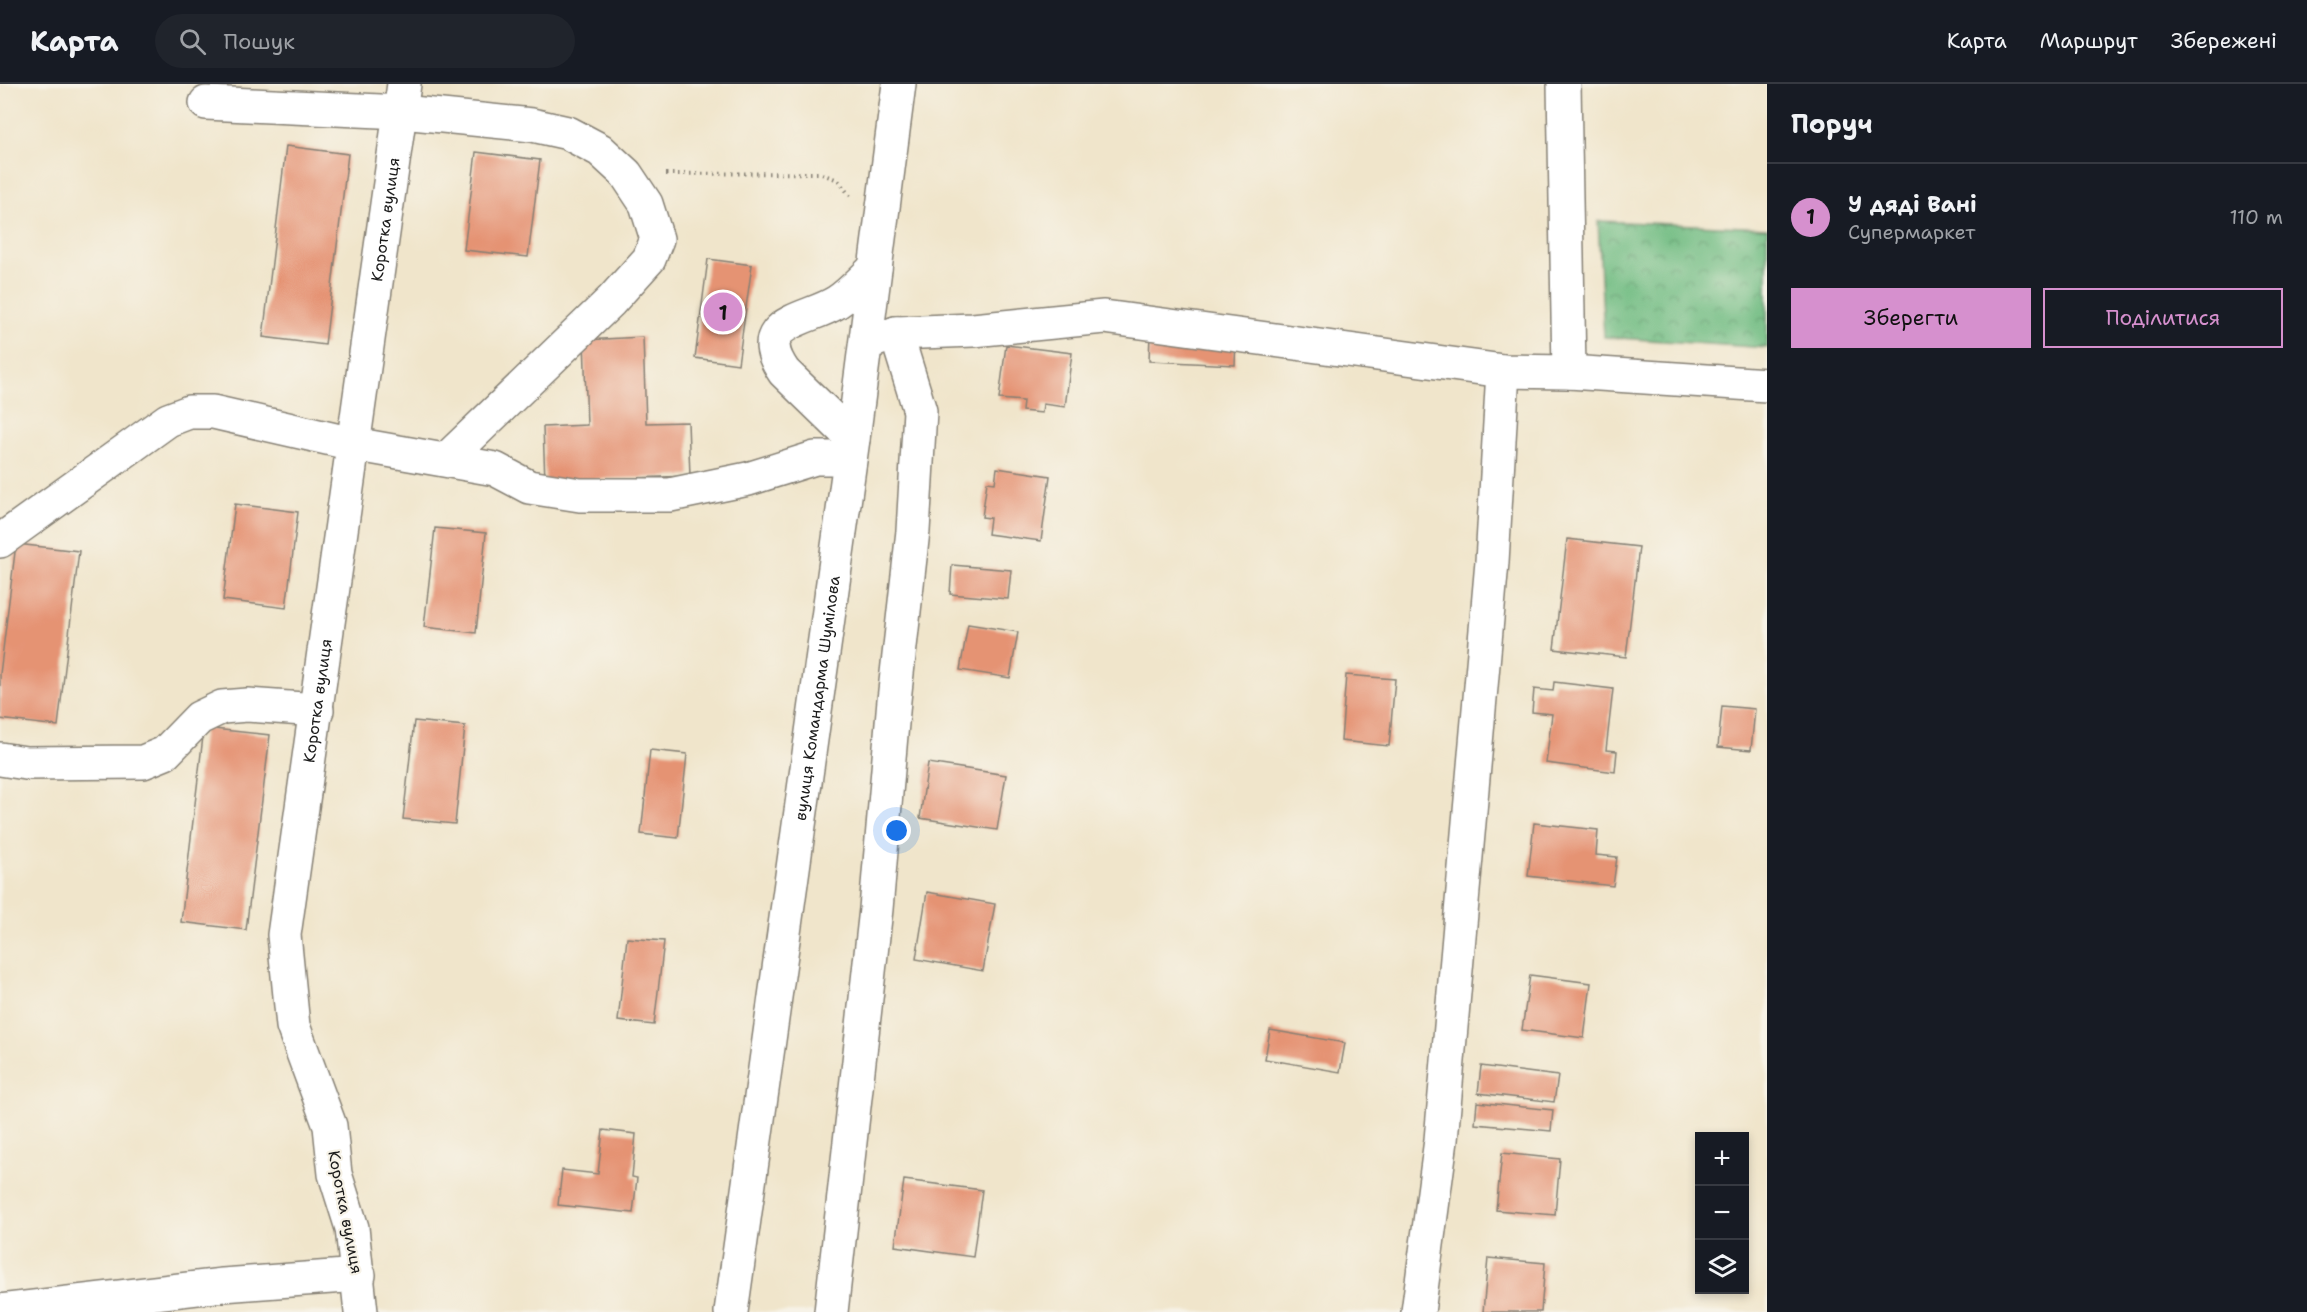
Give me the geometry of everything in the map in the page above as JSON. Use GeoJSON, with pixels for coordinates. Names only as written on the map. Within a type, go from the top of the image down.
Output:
{"type":"FeatureCollection","features":[{"type":"Feature","properties":{"kind":"street","name":"вулиця Командарма Шумілова"},"geometry":{"type":"LineString","coordinates":[[731,1312],[852,448],[898,84]]}},
{"type":"Feature","properties":{"kind":"street"},"geometry":{"type":"LineString","coordinates":[[1564,84],[1569,372]]}},
{"type":"Feature","properties":{"kind":"street"},"geometry":{"type":"LineString","coordinates":[[206,103],[403,98],[568,133],[600,150],[626,174],[646,204],[657,239],[649,259],[611,301],[447,459]]}},
{"type":"Feature","properties":{"kind":"street","name":"Коротка вулиця"},"geometry":{"type":"LineString","coordinates":[[361,1312],[359,1275],[352,1228],[335,1174],[330,1126],[293,1026],[284,935],[403,98]]}},
{"type":"Feature","properties":{"kind":"street"},"geometry":{"type":"LineString","coordinates":[[0,541],[168,420],[189,412],[213,412],[353,444],[495,469],[529,487],[580,495],[670,495],[748,479],[852,448],[784,372],[774,349],[776,335],[782,324],[837,302],[875,268]]}},
{"type":"Feature","properties":{"kind":"street"},"geometry":{"type":"LineString","coordinates":[[866,343],[896,333],[973,330],[1104,316],[1503,371],[1569,372],[1767,385]]}},
{"type":"Feature","properties":{"kind":"street"},"geometry":{"type":"LineString","coordinates":[[831,1312],[876,909],[894,700],[913,531],[920,411],[896,333]]}},
{"type":"Feature","properties":{"kind":"street"},"geometry":{"type":"LineString","coordinates":[[1418,1312],[1441,1140],[1492,562],[1503,371]]}},
{"type":"Feature","properties":{"kind":"street"},"geometry":{"type":"LineString","coordinates":[[0,759],[26,763],[143,762],[165,753],[200,718],[222,707],[247,705],[317,710]]}},
{"type":"Feature","properties":{"kind":"street"},"geometry":{"type":"LineString","coordinates":[[0,1311],[223,1285],[359,1275]]}},
{"type":"Feature","properties":{"kind":"path"},"geometry":{"type":"LineString","coordinates":[[626,174],[829,176],[845,187],[879,231]]}},
{"type":"Feature","properties":{"kind":"green space"},"geometry":{"type":"Polygon","coordinates":[[[1598,221],[1767,228],[1767,348],[1604,337],[1598,221]]]}},
{"type":"Feature","properties":{"kind":"building"},"geometry":{"type":"Polygon","coordinates":[[[286,146],[348,154],[325,345],[263,337],[286,146]]]}},
{"type":"Feature","properties":{"kind":"building"},"geometry":{"type":"Polygon","coordinates":[[[476,152],[540,160],[528,257],[464,250],[476,152]]]}},
{"type":"Feature","properties":{"kind":"building"},"geometry":{"type":"Polygon","coordinates":[[[708,259],[752,265],[738,364],[695,358],[708,259]]]}},
{"type":"Feature","properties":{"kind":"building"},"geometry":{"type":"Polygon","coordinates":[[[1150,334],[1236,338],[1235,365],[1149,361],[1150,334]]]}},
{"type":"Feature","properties":{"kind":"building"},"geometry":{"type":"Polygon","coordinates":[[[643,337],[646,423],[688,422],[690,476],[545,481],[543,427],[587,425],[584,340],[643,337]]]}},
{"type":"Feature","properties":{"kind":"building"},"geometry":{"type":"Polygon","coordinates":[[[1006,345],[1072,353],[1065,407],[1043,404],[1042,413],[1022,411],[1023,401],[999,399],[1006,345]]]}},
{"type":"Feature","properties":{"kind":"building"},"geometry":{"type":"Polygon","coordinates":[[[997,468],[1050,476],[1041,541],[988,534],[990,518],[982,517],[987,482],[995,483],[997,468]]]}},
{"type":"Feature","properties":{"kind":"building"},"geometry":{"type":"Polygon","coordinates":[[[235,504],[298,512],[286,608],[223,600],[235,504]]]}},
{"type":"Feature","properties":{"kind":"building"},"geometry":{"type":"Polygon","coordinates":[[[435,528],[486,533],[476,633],[424,627],[435,528]]]}},
{"type":"Feature","properties":{"kind":"building"},"geometry":{"type":"Polygon","coordinates":[[[1567,539],[1639,547],[1626,657],[1554,649],[1567,539]]]}},
{"type":"Feature","properties":{"kind":"building"},"geometry":{"type":"Polygon","coordinates":[[[16,544],[79,551],[58,726],[0,719],[0,674],[16,544]]]}},
{"type":"Feature","properties":{"kind":"building"},"geometry":{"type":"Polygon","coordinates":[[[952,565],[1011,570],[1008,599],[950,594],[952,565]]]}},
{"type":"Feature","properties":{"kind":"building"},"geometry":{"type":"Polygon","coordinates":[[[968,624],[1018,632],[1010,678],[960,670],[968,624]]]}},
{"type":"Feature","properties":{"kind":"building"},"geometry":{"type":"Polygon","coordinates":[[[1346,675],[1395,679],[1389,746],[1341,741],[1346,675]]]}},
{"type":"Feature","properties":{"kind":"building"},"geometry":{"type":"Polygon","coordinates":[[[1554,682],[1613,689],[1606,750],[1617,751],[1615,772],[1546,763],[1552,714],[1532,712],[1534,689],[1553,691],[1554,682]]]}},
{"type":"Feature","properties":{"kind":"building"},"geometry":{"type":"Polygon","coordinates":[[[1722,706],[1755,709],[1751,750],[1718,747],[1722,706]]]}},
{"type":"Feature","properties":{"kind":"building"},"geometry":{"type":"Polygon","coordinates":[[[414,721],[465,726],[455,824],[403,819],[414,721]]]}},
{"type":"Feature","properties":{"kind":"building"},"geometry":{"type":"Polygon","coordinates":[[[204,728],[270,735],[246,930],[181,922],[204,728]]]}},
{"type":"Feature","properties":{"kind":"building"},"geometry":{"type":"Polygon","coordinates":[[[650,750],[687,754],[678,838],[641,834],[650,750]]]}},
{"type":"Feature","properties":{"kind":"building"},"geometry":{"type":"Polygon","coordinates":[[[928,763],[1006,775],[997,830],[920,818],[928,763]]]}},
{"type":"Feature","properties":{"kind":"building"},"geometry":{"type":"Polygon","coordinates":[[[1534,823],[1598,830],[1596,855],[1617,857],[1613,886],[1528,876],[1534,823]]]}},
{"type":"Feature","properties":{"kind":"building"},"geometry":{"type":"Polygon","coordinates":[[[927,892],[995,904],[983,971],[916,959],[927,892]]]}},
{"type":"Feature","properties":{"kind":"building"},"geometry":{"type":"Polygon","coordinates":[[[627,938],[664,941],[654,1025],[618,1021],[627,938]]]}},
{"type":"Feature","properties":{"kind":"building"},"geometry":{"type":"Polygon","coordinates":[[[1530,975],[1591,983],[1584,1038],[1522,1030],[1530,975]]]}},
{"type":"Feature","properties":{"kind":"building"},"geometry":{"type":"Polygon","coordinates":[[[1270,1030],[1345,1043],[1340,1072],[1265,1059],[1270,1030]]]}},
{"type":"Feature","properties":{"kind":"building"},"geometry":{"type":"Polygon","coordinates":[[[1481,1066],[1558,1076],[1554,1102],[1478,1093],[1481,1066]]]}},
{"type":"Feature","properties":{"kind":"building"},"geometry":{"type":"Polygon","coordinates":[[[1477,1102],[1553,1110],[1551,1131],[1475,1124],[1477,1102]]]}},
{"type":"Feature","properties":{"kind":"building"},"geometry":{"type":"Polygon","coordinates":[[[603,1130],[636,1134],[632,1177],[637,1178],[633,1213],[558,1205],[562,1170],[598,1174],[603,1130]]]}},
{"type":"Feature","properties":{"kind":"building"},"geometry":{"type":"Polygon","coordinates":[[[1502,1153],[1560,1159],[1555,1215],[1496,1210],[1502,1153]]]}},
{"type":"Feature","properties":{"kind":"building"},"geometry":{"type":"Polygon","coordinates":[[[904,1180],[982,1190],[973,1257],[895,1246],[904,1180]]]}},
{"type":"Feature","properties":{"kind":"building"},"geometry":{"type":"Polygon","coordinates":[[[1488,1258],[1545,1263],[1541,1312],[1483,1312],[1488,1258]]]}},
{"type":"Feature","properties":{"kind":"place","name":"У дяді Вані"},"geometry":{"type":"Point","coordinates":[723,312]}}]}
